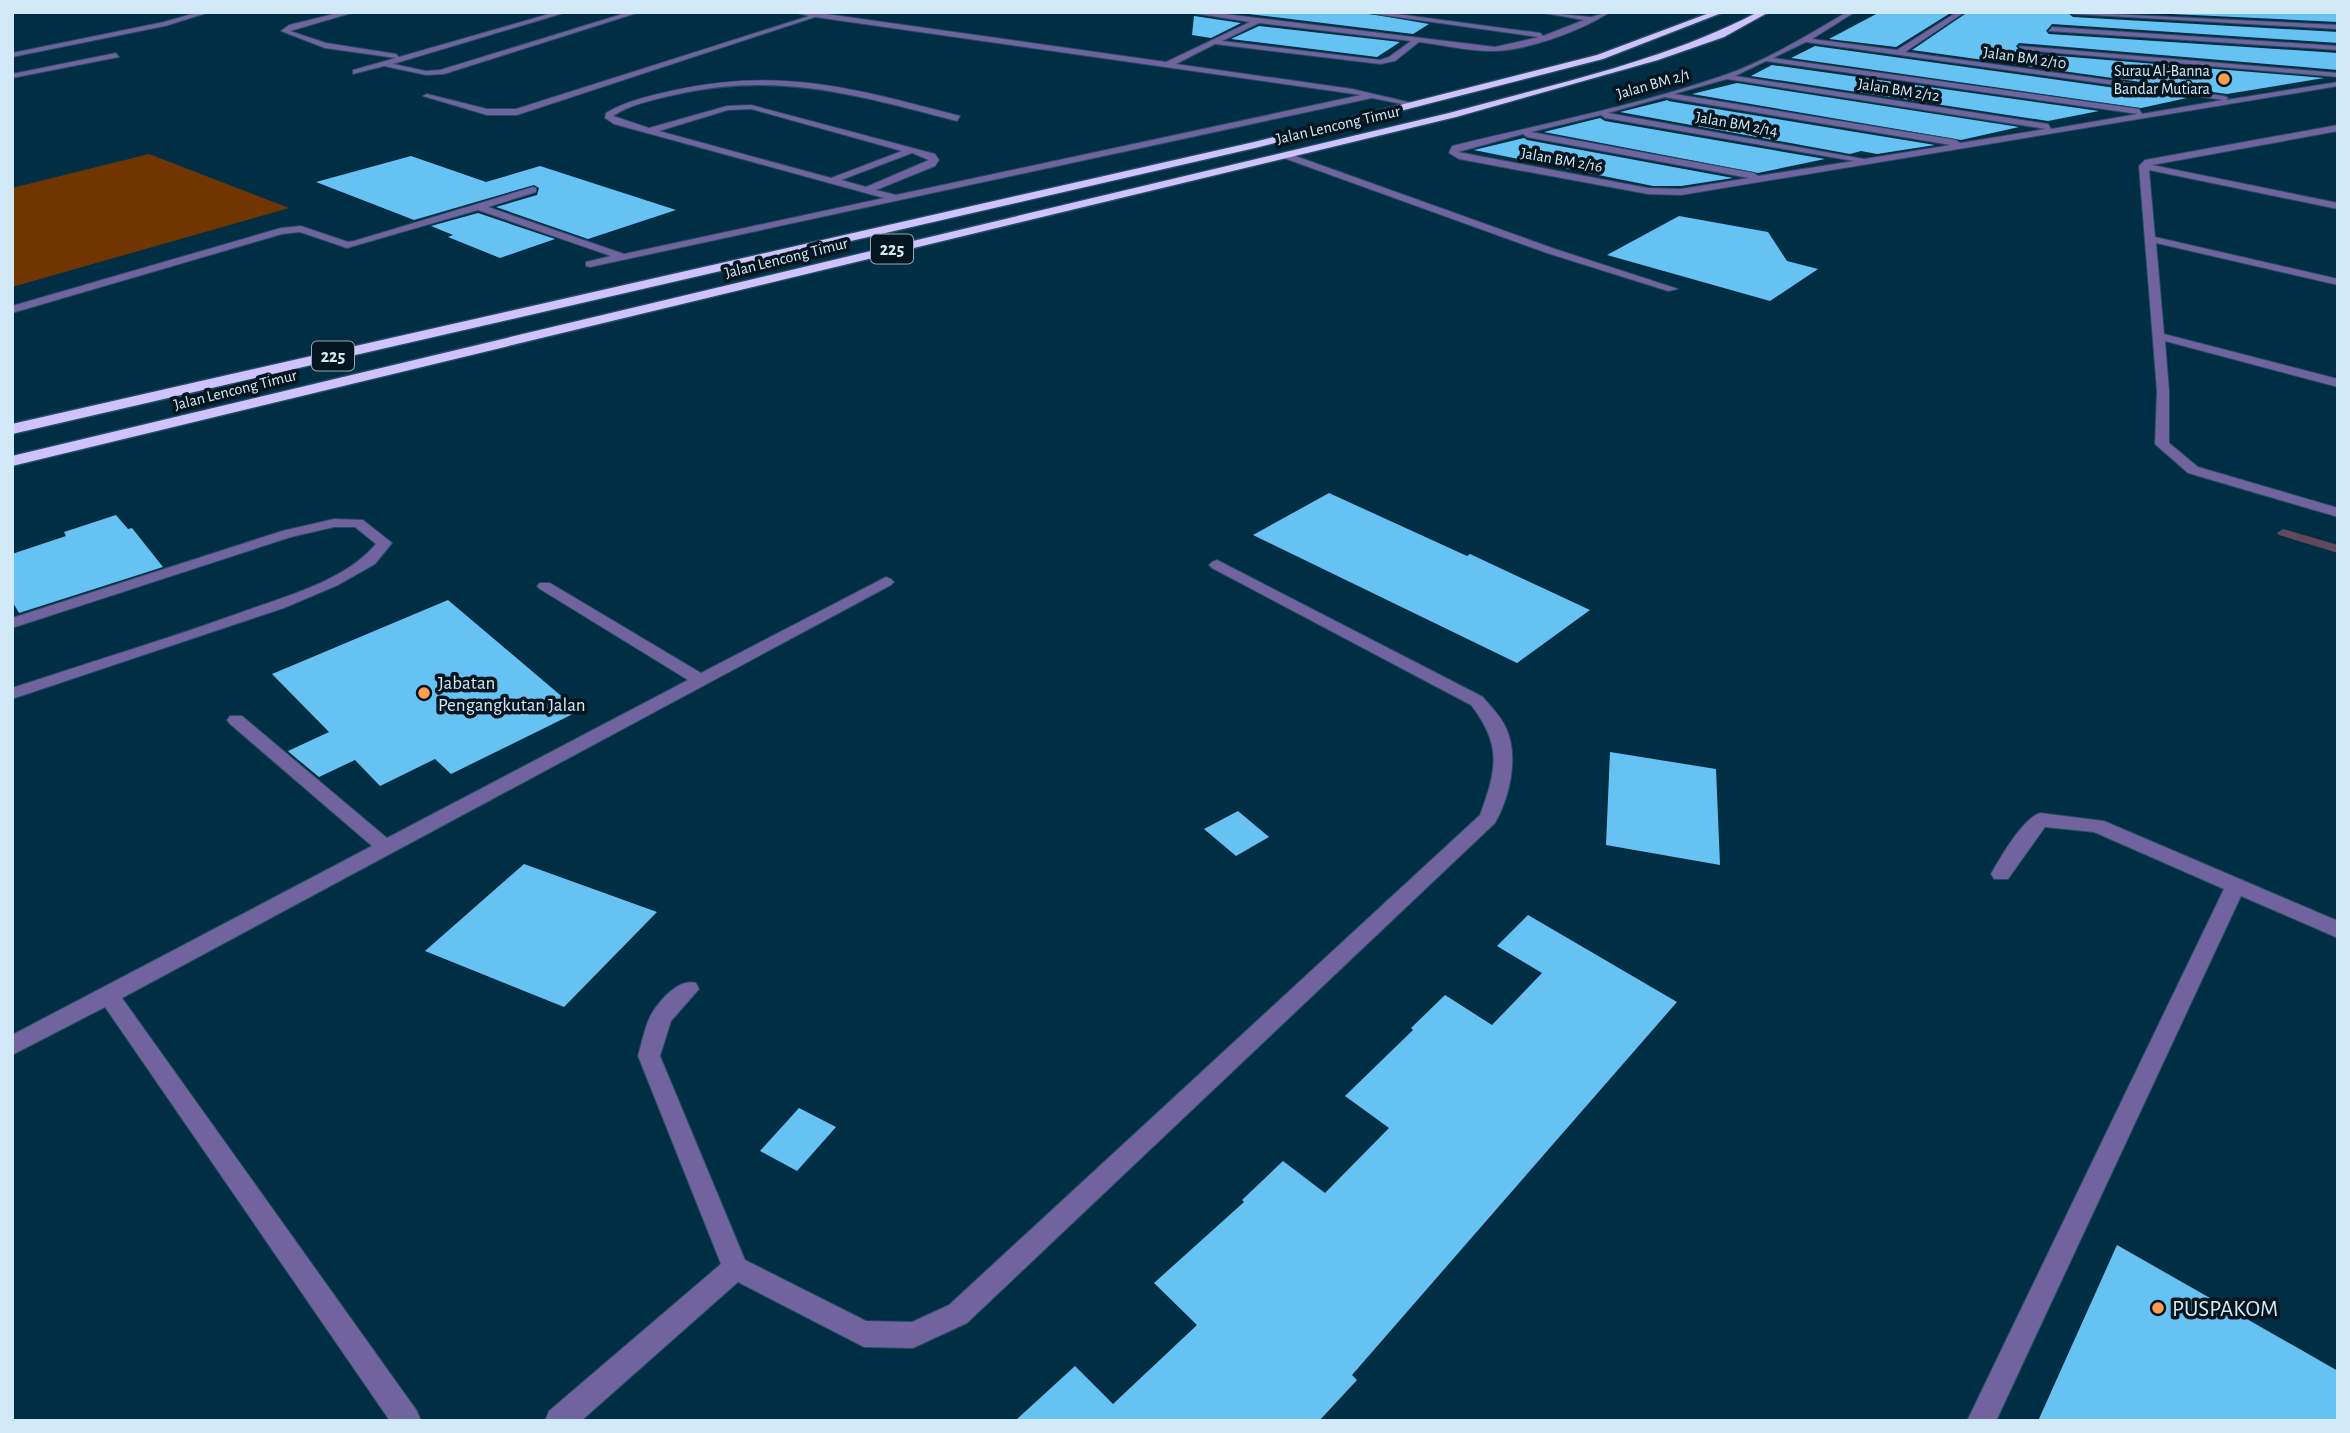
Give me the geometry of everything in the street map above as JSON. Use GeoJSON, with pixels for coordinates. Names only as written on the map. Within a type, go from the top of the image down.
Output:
{"type":"FeatureCollection","features":[{"type":"Feature","properties":{"kind":"highway","name":"Jalan Lencong Timur"},"geometry":{"type":"LineString","coordinates":[[12,429],[989,206],[1417,105],[1600,57],[1720,12]]}},
{"type":"Feature","properties":{"kind":"highway","name":"Jalan Lencong Timur"},"geometry":{"type":"LineString","coordinates":[[12,461],[1552,89],[1721,35],[1765,12]]}},
{"type":"Feature","properties":{"kind":"street"},"geometry":{"type":"LineString","coordinates":[[12,55],[165,24],[207,12]]}},
{"type":"Feature","properties":{"kind":"street"},"geometry":{"type":"LineString","coordinates":[[352,12],[291,26],[285,31],[301,40],[332,47],[407,58]]}},
{"type":"Feature","properties":{"kind":"street"},"geometry":{"type":"LineString","coordinates":[[356,72],[564,12]]}},
{"type":"Feature","properties":{"kind":"street"},"geometry":{"type":"LineString","coordinates":[[383,64],[426,73],[441,72],[637,12]]}},
{"type":"Feature","properties":{"kind":"street"},"geometry":{"type":"LineString","coordinates":[[796,12],[1169,64],[1374,95],[1417,105]]}},
{"type":"Feature","properties":{"kind":"street"},"geometry":{"type":"LineString","coordinates":[[1189,12],[1494,49],[1547,36],[1607,12]]}},
{"type":"Feature","properties":{"kind":"street"},"geometry":{"type":"LineString","coordinates":[[1364,12],[1547,36]]}},
{"type":"Feature","properties":{"kind":"street"},"geometry":{"type":"LineString","coordinates":[[1541,12],[1593,18]]}},
{"type":"Feature","properties":{"kind":"street","name":"Jalan BM 2/1"},"geometry":{"type":"LineString","coordinates":[[1453,153],[1455,148],[1598,113],[1727,77],[1805,40],[1852,12]]}},
{"type":"Feature","properties":{"kind":"street"},"geometry":{"type":"LineString","coordinates":[[1898,53],[1962,12]]}},
{"type":"Feature","properties":{"kind":"street"},"geometry":{"type":"LineString","coordinates":[[2042,35],[2073,12],[2338,26]]}},
{"type":"Feature","properties":{"kind":"street"},"geometry":{"type":"LineString","coordinates":[[427,96],[487,112],[517,113],[817,15]]}},
{"type":"Feature","properties":{"kind":"street"},"geometry":{"type":"LineString","coordinates":[[1285,24],[1296,18]]}},
{"type":"Feature","properties":{"kind":"street"},"geometry":{"type":"LineString","coordinates":[[2327,19],[2338,26]]}},
{"type":"Feature","properties":{"kind":"street"},"geometry":{"type":"LineString","coordinates":[[1169,64],[1257,21]]}},
{"type":"Feature","properties":{"kind":"street"},"geometry":{"type":"LineString","coordinates":[[2052,29],[2338,48]]}},
{"type":"Feature","properties":{"kind":"street","name":"Jalan BM 2/10"},"geometry":{"type":"LineString","coordinates":[[1805,40],[2242,100]]}},
{"type":"Feature","properties":{"kind":"street"},"geometry":{"type":"LineString","coordinates":[[1215,41],[1380,62],[1392,58],[1416,41]]}},
{"type":"Feature","properties":{"kind":"street"},"geometry":{"type":"LineString","coordinates":[[2014,55],[2032,42]]}},
{"type":"Feature","properties":{"kind":"street"},"geometry":{"type":"LineString","coordinates":[[2022,48],[2338,75]]}},
{"type":"Feature","properties":{"kind":"street"},"geometry":{"type":"LineString","coordinates":[[12,76],[116,55]]}},
{"type":"Feature","properties":{"kind":"street"},"geometry":{"type":"LineString","coordinates":[[1765,59],[2157,115]]}},
{"type":"Feature","properties":{"kind":"street"},"geometry":{"type":"LineString","coordinates":[[1997,67],[2006,61]]}},
{"type":"Feature","properties":{"kind":"street","name":"Jalan BM 2/12"},"geometry":{"type":"LineString","coordinates":[[1727,77],[2067,130]]}},
{"type":"Feature","properties":{"kind":"street"},"geometry":{"type":"LineString","coordinates":[[899,199],[617,122],[609,118],[609,115],[635,103],[699,85],[747,80],[812,83],[852,90],[957,118]]}},
{"type":"Feature","properties":{"kind":"street","name":"Jalan BM 2/16"},"geometry":{"type":"LineString","coordinates":[[1453,153],[1665,193],[1770,179],[2338,84]]}},
{"type":"Feature","properties":{"kind":"street"},"geometry":{"type":"LineString","coordinates":[[590,264],[1374,95]]}},
{"type":"Feature","properties":{"kind":"street"},"geometry":{"type":"LineString","coordinates":[[1662,95],[1970,145]]}},
{"type":"Feature","properties":{"kind":"street"},"geometry":{"type":"LineString","coordinates":[[649,131],[727,108],[751,107],[912,150],[932,156],[934,160],[932,164],[867,190]]}},
{"type":"Feature","properties":{"kind":"street","name":"Jalan BM 2/14"},"geometry":{"type":"LineString","coordinates":[[1598,113],[1871,161]]}},
{"type":"Feature","properties":{"kind":"street"},"geometry":{"type":"LineString","coordinates":[[2144,166],[2145,163],[2338,128]]}},
{"type":"Feature","properties":{"kind":"street"},"geometry":{"type":"LineString","coordinates":[[1520,132],[1770,179]]}},
{"type":"Feature","properties":{"kind":"street"},"geometry":{"type":"LineString","coordinates":[[831,181],[912,150]]}},
{"type":"Feature","properties":{"kind":"street"},"geometry":{"type":"LineString","coordinates":[[1284,155],[1551,251],[1672,289]]}},
{"type":"Feature","properties":{"kind":"street"},"geometry":{"type":"LineString","coordinates":[[2144,166],[2338,206]]}},
{"type":"Feature","properties":{"kind":"street"},"geometry":{"type":"LineString","coordinates":[[2144,166],[2163,391],[2162,444],[2193,470],[2338,513]]}},
{"type":"Feature","properties":{"kind":"street"},"geometry":{"type":"LineString","coordinates":[[12,310],[281,232],[301,229],[347,245],[355,244],[533,190]]}},
{"type":"Feature","properties":{"kind":"street"},"geometry":{"type":"LineString","coordinates":[[478,207],[624,257]]}},
{"type":"Feature","properties":{"kind":"street"},"geometry":{"type":"LineString","coordinates":[[2150,239],[2338,282]]}},
{"type":"Feature","properties":{"kind":"street"},"geometry":{"type":"LineString","coordinates":[[2158,336],[2338,383]]}},
{"type":"Feature","properties":{"kind":"street"},"geometry":{"type":"LineString","coordinates":[[12,623],[287,534],[334,523],[358,523],[385,543],[377,558],[349,575],[279,604],[12,694]]}},
{"type":"Feature","properties":{"kind":"street"},"geometry":{"type":"LineString","coordinates":[[688,989],[660,1017],[649,1056],[736,1268],[864,1334],[913,1335],[958,1314],[1488,818],[1499,788],[1503,758],[1497,727],[1477,701],[1217,565]]}},
{"type":"Feature","properties":{"kind":"street"},"geometry":{"type":"LineString","coordinates":[[12,1046],[886,582]]}},
{"type":"Feature","properties":{"kind":"street"},"geometry":{"type":"LineString","coordinates":[[545,586],[701,680]]}},
{"type":"Feature","properties":{"kind":"street"},"geometry":{"type":"LineString","coordinates":[[236,720],[385,847]]}},
{"type":"Feature","properties":{"kind":"street"},"geometry":{"type":"LineString","coordinates":[[2001,874],[2040,820],[2097,826],[2338,930]]}},
{"type":"Feature","properties":{"kind":"street"},"geometry":{"type":"LineString","coordinates":[[1982,1421],[2235,886]]}},
{"type":"Feature","properties":{"kind":"street"},"geometry":{"type":"LineString","coordinates":[[108,995],[407,1421]]}},
{"type":"Feature","properties":{"kind":"street"},"geometry":{"type":"LineString","coordinates":[[559,1421],[736,1268]]}},
{"type":"Feature","properties":{"kind":"shaded area"},"geometry":{"type":"Polygon","coordinates":[[[149,154],[289,208],[12,287],[12,188],[149,154]]]}},
{"type":"Feature","properties":{"kind":"building"},"geometry":{"type":"Polygon","coordinates":[[[1232,12],[1359,12],[1429,24],[1413,34],[1232,12]]]}},
{"type":"Feature","properties":{"kind":"building"},"geometry":{"type":"Polygon","coordinates":[[[1880,12],[1952,12],[1896,47],[1829,39],[1880,12]]]}},
{"type":"Feature","properties":{"kind":"building"},"geometry":{"type":"Polygon","coordinates":[[[1968,12],[2067,12],[2073,17],[2338,32],[2338,43],[2052,24],[2046,31],[2049,34],[2338,53],[2338,70],[2019,43],[2016,46],[2022,53],[2324,78],[2227,94],[1912,50],[1968,12]]]}},
{"type":"Feature","properties":{"kind":"building"},"geometry":{"type":"Polygon","coordinates":[[[2129,12],[2338,14],[2338,22],[2129,12]]]}},
{"type":"Feature","properties":{"kind":"building"},"geometry":{"type":"Polygon","coordinates":[[[1194,16],[1241,23],[1211,38],[1192,35],[1194,16]]]}},
{"type":"Feature","properties":{"kind":"building"},"geometry":{"type":"Polygon","coordinates":[[[1259,26],[1400,42],[1377,57],[1231,39],[1259,26]]]}},
{"type":"Feature","properties":{"kind":"building"},"geometry":{"type":"Polygon","coordinates":[[[1815,46],[2187,98],[2141,108],[1791,58],[1815,46]]]}},
{"type":"Feature","properties":{"kind":"building"},"geometry":{"type":"Polygon","coordinates":[[[1772,65],[2099,111],[2048,121],[1751,76],[1772,65]]]}},
{"type":"Feature","properties":{"kind":"building"},"geometry":{"type":"Polygon","coordinates":[[[1737,83],[2019,127],[1961,140],[1692,94],[1737,83]]]}},
{"type":"Feature","properties":{"kind":"building"},"geometry":{"type":"Polygon","coordinates":[[[1668,100],[1935,145],[1877,154],[1861,151],[1850,154],[1620,112],[1668,100]]]}},
{"type":"Feature","properties":{"kind":"building"},"geometry":{"type":"Polygon","coordinates":[[[1600,118],[1825,159],[1758,173],[1544,132],[1600,118]]]}},
{"type":"Feature","properties":{"kind":"building"},"geometry":{"type":"Polygon","coordinates":[[[1524,138],[1733,178],[1681,186],[1653,186],[1474,150],[1524,138]]]}},
{"type":"Feature","properties":{"kind":"building"},"geometry":{"type":"Polygon","coordinates":[[[411,156],[486,182],[540,166],[676,210],[588,239],[496,207],[537,195],[539,188],[534,185],[414,220],[316,182],[411,156]]]}},
{"type":"Feature","properties":{"kind":"building"},"geometry":{"type":"Polygon","coordinates":[[[478,213],[555,239],[500,258],[448,237],[453,235],[431,226],[478,213]]]}},
{"type":"Feature","properties":{"kind":"building"},"geometry":{"type":"Polygon","coordinates":[[[1679,216],[1768,232],[1787,261],[1818,269],[1770,301],[1607,255],[1679,216]]]}},
{"type":"Feature","properties":{"kind":"building"},"geometry":{"type":"Polygon","coordinates":[[[1329,493],[1590,610],[1517,663],[1253,535],[1329,493]]]}},
{"type":"Feature","properties":{"kind":"building"},"geometry":{"type":"Polygon","coordinates":[[[116,515],[128,529],[132,528],[163,567],[19,613],[12,601],[12,554],[66,536],[64,532],[116,515]]]}},
{"type":"Feature","properties":{"kind":"building","name":"Jabatan Pengangkutan Jalan"},"geometry":{"type":"Polygon","coordinates":[[[448,600],[579,711],[451,774],[435,759],[380,786],[355,760],[319,777],[288,751],[329,732],[272,674],[448,600]]]}},
{"type":"Feature","properties":{"kind":"building"},"geometry":{"type":"Polygon","coordinates":[[[1610,752],[1716,769],[1720,865],[1606,845],[1610,752]]]}},
{"type":"Feature","properties":{"kind":"building"},"geometry":{"type":"Polygon","coordinates":[[[1238,811],[1269,837],[1236,856],[1204,829],[1238,811]]]}},
{"type":"Feature","properties":{"kind":"building"},"geometry":{"type":"Polygon","coordinates":[[[524,864],[657,912],[564,1007],[425,951],[524,864]]]}},
{"type":"Feature","properties":{"kind":"building"},"geometry":{"type":"Polygon","coordinates":[[[1528,915],[1677,1002],[1352,1375],[1357,1380],[1319,1421],[1015,1421],[1075,1366],[1113,1404],[1197,1325],[1154,1283],[1244,1202],[1242,1200],[1283,1161],[1325,1193],[1389,1128],[1345,1096],[1413,1030],[1411,1028],[1445,995],[1492,1025],[1542,973],[1497,946],[1528,915]]]}},
{"type":"Feature","properties":{"kind":"building"},"geometry":{"type":"Polygon","coordinates":[[[799,1108],[836,1127],[797,1171],[760,1151],[799,1108]]]}},
{"type":"Feature","properties":{"kind":"building","name":"PUSPAKOM"},"geometry":{"type":"Polygon","coordinates":[[[2117,1245],[2338,1371],[2338,1421],[2038,1421],[2117,1245]]]}},
{"type":"Feature","properties":{"kind":"waterway"},"geometry":{"type":"LineString","coordinates":[[2283,533],[2338,549]]}},
{"type":"Feature","properties":{"kind":"place","name":"Surau Al-Banna Bandar Mutiara"},"geometry":{"type":"Point","coordinates":[2224,79]}},
{"type":"Feature","properties":{"kind":"place","name":"Jabatan Pengangkutan Jalan"},"geometry":{"type":"Point","coordinates":[424,693]}},
{"type":"Feature","properties":{"kind":"place","name":"PUSPAKOM"},"geometry":{"type":"Point","coordinates":[2158,1308]}}]}
